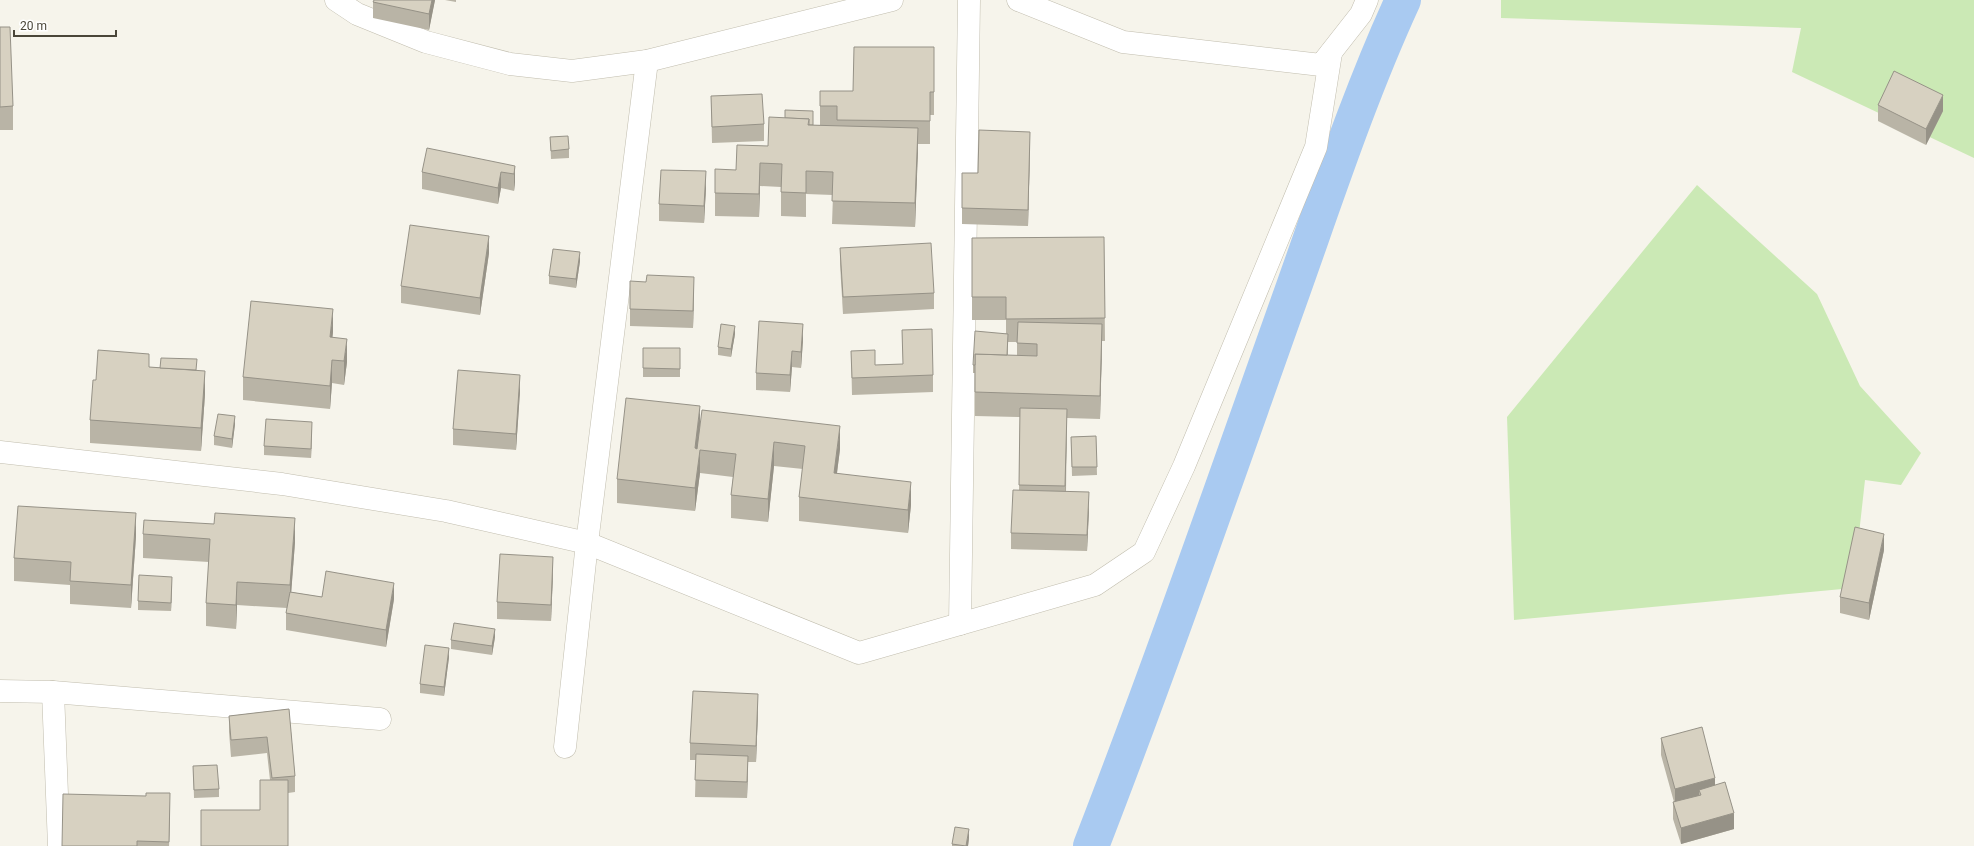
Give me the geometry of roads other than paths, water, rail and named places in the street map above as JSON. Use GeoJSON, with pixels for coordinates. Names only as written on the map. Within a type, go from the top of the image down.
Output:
{"type":"FeatureCollection","features":[{"type":"Feature","properties":{"kind":"street"},"geometry":{"type":"LineString","coordinates":[[336,0],[358,14],[426,42],[510,64],[572,71],[647,62],[892,0]]}},
{"type":"Feature","properties":{"kind":"street"},"geometry":{"type":"LineString","coordinates":[[960,624],[969,0]]}},
{"type":"Feature","properties":{"kind":"street"},"geometry":{"type":"LineString","coordinates":[[1018,0],[1123,42],[1322,65],[1361,14],[1367,0]]}},
{"type":"Feature","properties":{"kind":"street"},"geometry":{"type":"LineString","coordinates":[[0,452],[282,484],[446,511],[587,543],[859,653],[1095,585],[1144,552],[1184,466],[1316,147],[1330,53]]}},
{"type":"Feature","properties":{"kind":"street"},"geometry":{"type":"LineString","coordinates":[[565,747],[587,543],[647,62]]}},
{"type":"Feature","properties":{"kind":"street"},"geometry":{"type":"LineString","coordinates":[[0,691],[53,692],[380,719]]}},
{"type":"Feature","properties":{"kind":"street"},"geometry":{"type":"LineString","coordinates":[[53,692],[59,846]]}},
{"type":"Feature","properties":{"kind":"waterway"},"geometry":{"type":"LineString","coordinates":[[1091,846],[1142,712],[1341,153],[1386,38],[1403,0]]}}]}
